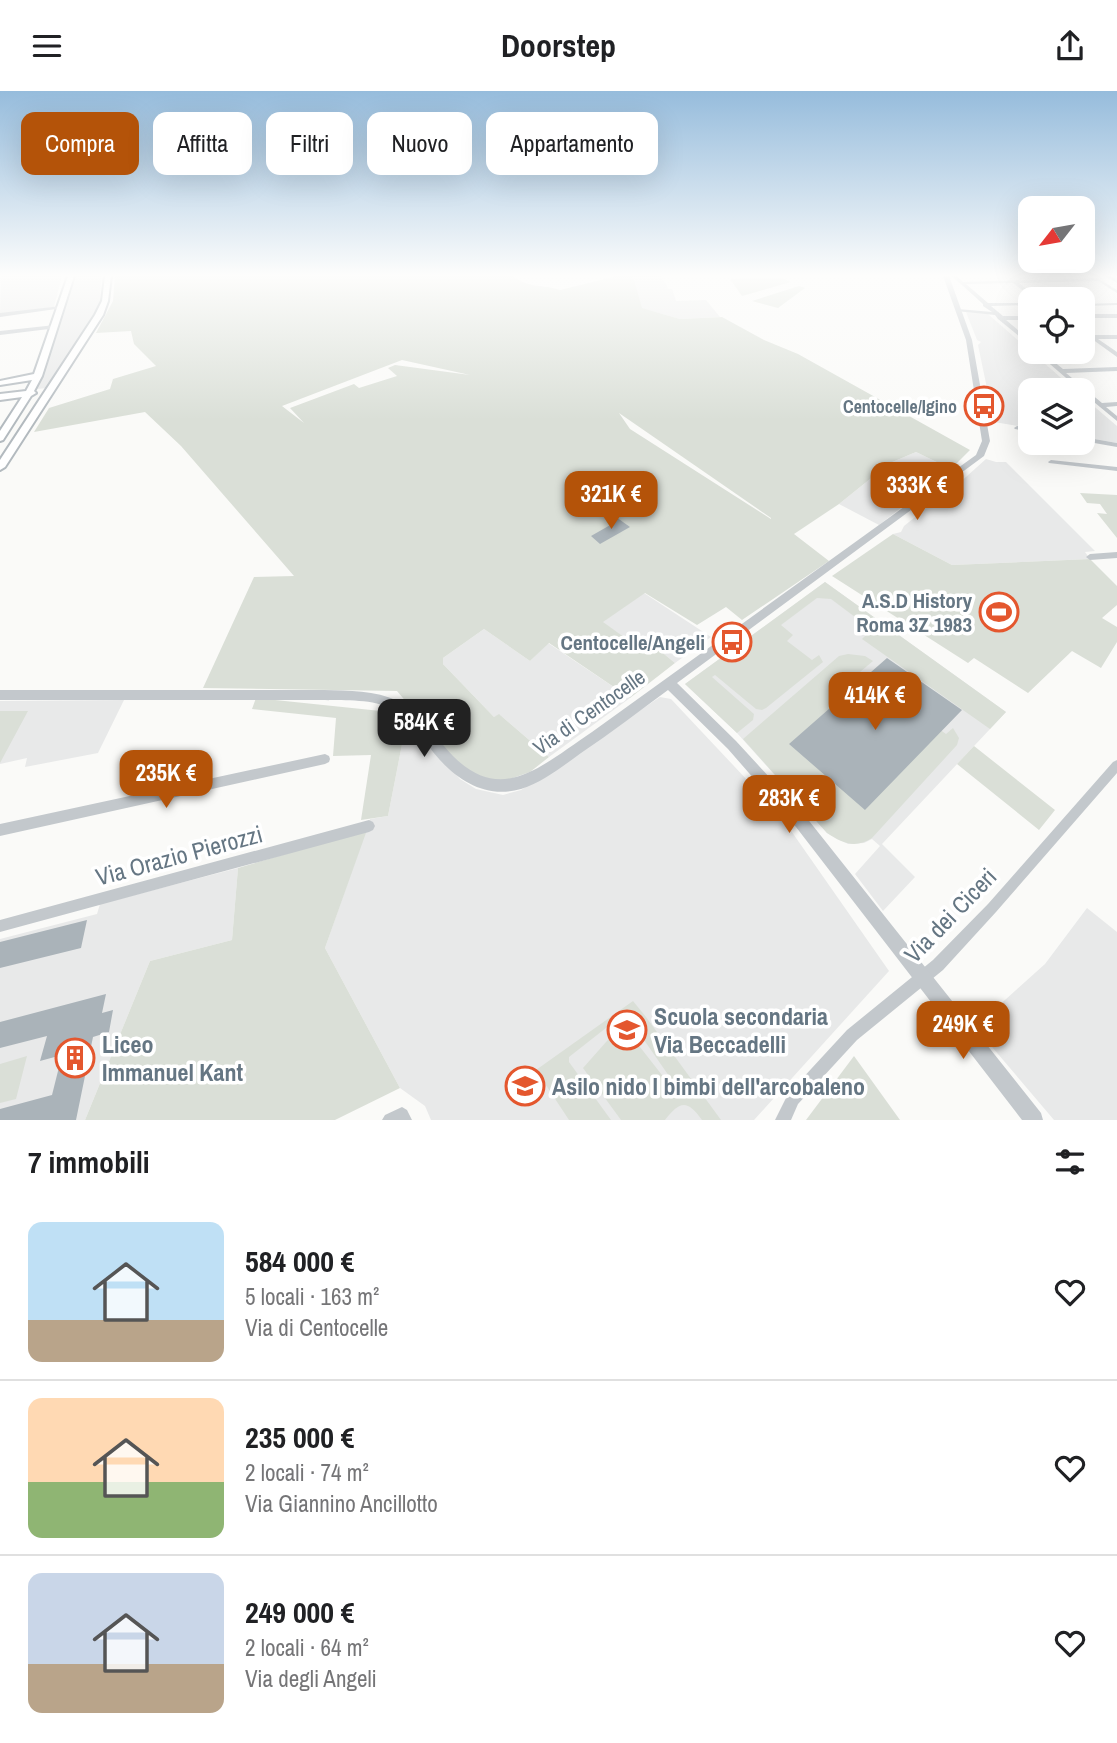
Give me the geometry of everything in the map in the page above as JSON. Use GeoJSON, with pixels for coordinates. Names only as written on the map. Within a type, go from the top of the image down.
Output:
{"type":"FeatureCollection","features":[{"type":"Feature","properties":{"kind":"main road"},"geometry":{"type":"LineString","coordinates":[[0,438],[38,376],[56,324]]}},
{"type":"Feature","properties":{"kind":"main road"},"geometry":{"type":"LineString","coordinates":[[0,467],[94,324]]}},
{"type":"Feature","properties":{"kind":"main road"},"geometry":{"type":"LineString","coordinates":[[0,383],[38,376]]}},
{"type":"Feature","properties":{"kind":"main road"},"geometry":{"type":"LineString","coordinates":[[0,403],[50,391]]}},
{"type":"Feature","properties":{"kind":"main road"},"geometry":{"type":"LineString","coordinates":[[0,395],[27,397]]}},
{"type":"Feature","properties":{"kind":"street","name":"Via di Centocelle"},"geometry":{"type":"LineString","coordinates":[[0,695],[324,695],[372,698],[403,710],[448,761],[471,781],[494,788],[520,783],[596,736],[667,682],[955,477],[981,454],[985,437],[969,340],[963,324]]}},
{"type":"Feature","properties":{"kind":"street"},"geometry":{"type":"LineString","coordinates":[[0,333],[55,327]]}},
{"type":"Feature","properties":{"kind":"street"},"geometry":{"type":"LineString","coordinates":[[1095,337],[1117,337]]}},
{"type":"Feature","properties":{"kind":"street"},"geometry":{"type":"LineString","coordinates":[[1095,339],[1117,355]]}},
{"type":"Feature","properties":{"kind":"street"},"geometry":{"type":"LineString","coordinates":[[1054,364],[1117,419]]}},
{"type":"Feature","properties":{"kind":"street"},"geometry":{"type":"LineString","coordinates":[[1062,371],[1117,369]]}},
{"type":"Feature","properties":{"kind":"street"},"geometry":{"type":"LineString","coordinates":[[1101,405],[1117,404]]}},
{"type":"Feature","properties":{"kind":"street"},"geometry":{"type":"LineString","coordinates":[[1095,441],[1117,445]]}},
{"type":"Feature","properties":{"kind":"street"},"geometry":{"type":"LineString","coordinates":[[1051,461],[1117,469]]}},
{"type":"Feature","properties":{"kind":"street"},"geometry":{"type":"LineString","coordinates":[[1090,557],[1117,555]]}},
{"type":"Feature","properties":{"kind":"street"},"geometry":{"type":"LineString","coordinates":[[667,682],[733,746],[780,797],[1034,1120]]}},
{"type":"Feature","properties":{"kind":"street"},"geometry":{"type":"LineString","coordinates":[[0,830],[325,759]]}},
{"type":"Feature","properties":{"kind":"street","name":"Via dei Ciceri"},"geometry":{"type":"LineString","coordinates":[[783,1120],[793,1099],[857,1030],[923,978],[992,908],[1117,765]]}},
{"type":"Feature","properties":{"kind":"street","name":"Via Orazio Pierozzi"},"geometry":{"type":"LineString","coordinates":[[0,926],[369,826]]}},
{"type":"Feature","properties":{"kind":"shaded area"},"geometry":{"type":"Polygon","coordinates":[[[59,324],[88,324],[47,388],[37,389],[59,324]]]}},
{"type":"Feature","properties":{"kind":"shaded area"},"geometry":{"type":"Polygon","coordinates":[[[101,324],[735,324],[798,354],[970,450],[951,469],[916,452],[890,463],[839,504],[794,534],[829,561],[742,620],[726,607],[697,625],[645,593],[603,622],[638,647],[647,640],[675,663],[630,698],[549,643],[530,661],[484,629],[443,658],[443,664],[494,717],[499,714],[549,757],[530,772],[502,782],[466,773],[397,691],[203,688],[254,577],[294,576],[181,446],[145,412],[34,432],[49,408],[110,389],[113,379],[156,366],[134,344],[131,331],[96,333],[101,324]],[[402,360],[282,406],[304,423],[290,408],[354,384],[359,388],[397,376],[388,368],[395,365],[470,375],[402,360]],[[619,413],[630,429],[771,518],[619,413]]]}},
{"type":"Feature","properties":{"kind":"shaded area"},"geometry":{"type":"Polygon","coordinates":[[[971,324],[999,324],[1018,340],[1018,364],[1045,364],[1061,378],[1018,378],[1018,426],[994,422],[978,345],[981,342],[977,340],[971,324]]]}},
{"type":"Feature","properties":{"kind":"shaded area"},"geometry":{"type":"Polygon","coordinates":[[[1095,407],[1117,426],[1117,443],[1095,439],[1095,407]]]}},
{"type":"Feature","properties":{"kind":"shaded area"},"geometry":{"type":"Polygon","coordinates":[[[916,452],[951,469],[879,525],[839,504],[890,463],[916,452]]]}},
{"type":"Feature","properties":{"kind":"shaded area"},"geometry":{"type":"Polygon","coordinates":[[[986,459],[1006,462],[1095,551],[1085,552],[1090,559],[952,565],[893,534],[901,532],[904,526],[944,494],[957,500],[962,495],[957,485],[986,459]]]}},
{"type":"Feature","properties":{"kind":"shaded area"},"geometry":{"type":"Polygon","coordinates":[[[1080,493],[1117,495],[1117,538],[1097,513],[1107,514],[1100,504],[1087,503],[1080,493]]]}},
{"type":"Feature","properties":{"kind":"shaded area","name":"A.S.D History Roma 3Z 1983"},"geometry":{"type":"Polygon","coordinates":[[[893,534],[952,565],[1090,559],[1117,586],[1117,605],[1102,618],[1117,627],[1117,642],[1101,668],[1072,651],[1028,693],[974,658],[968,663],[832,576],[893,534]]]}},
{"type":"Feature","properties":{"kind":"shaded area"},"geometry":{"type":"Polygon","coordinates":[[[825,582],[1006,712],[882,844],[915,877],[883,911],[855,874],[880,846],[872,839],[864,843],[848,844],[827,833],[737,733],[685,684],[825,582]]]}},
{"type":"Feature","properties":{"kind":"shaded area"},"geometry":{"type":"Polygon","coordinates":[[[825,582],[1006,712],[990,729],[862,639],[870,631],[867,626],[831,599],[817,598],[781,625],[793,635],[787,641],[812,660],[819,655],[823,662],[766,708],[756,709],[715,675],[712,677],[754,714],[753,720],[737,733],[685,684],[825,582]]]}},
{"type":"Feature","properties":{"kind":"shaded area"},"geometry":{"type":"Polygon","coordinates":[[[644,593],[711,637],[675,663],[647,640],[638,647],[602,622],[644,593]]]}},
{"type":"Feature","properties":{"kind":"shaded area"},"geometry":{"type":"Polygon","coordinates":[[[484,629],[530,661],[548,643],[630,698],[549,757],[500,715],[494,717],[443,664],[443,658],[484,629]]]}},
{"type":"Feature","properties":{"kind":"shaded area"},"geometry":{"type":"Polygon","coordinates":[[[839,656],[865,656],[873,661],[860,672],[946,734],[953,728],[959,738],[957,745],[872,838],[854,844],[843,842],[827,833],[743,739],[839,656]]]}},
{"type":"Feature","properties":{"kind":"shaded area"},"geometry":{"type":"Polygon","coordinates":[[[660,697],[671,699],[780,815],[889,971],[754,1120],[431,1120],[425,1106],[400,1088],[325,948],[370,819],[388,816],[407,719],[460,779],[476,789],[503,795],[521,790],[660,697]]]}},
{"type":"Feature","properties":{"kind":"shaded area"},"geometry":{"type":"Polygon","coordinates":[[[256,698],[400,713],[407,719],[388,816],[361,820],[371,755],[333,756],[336,718],[252,709],[256,698]]]}},
{"type":"Feature","properties":{"kind":"shaded area"},"geometry":{"type":"Polygon","coordinates":[[[124,700],[98,753],[25,767],[27,758],[0,764],[0,701],[124,700]]]}},
{"type":"Feature","properties":{"kind":"shaded area"},"geometry":{"type":"Polygon","coordinates":[[[0,711],[28,711],[0,763],[0,711]]]}},
{"type":"Feature","properties":{"kind":"shaded area"},"geometry":{"type":"Polygon","coordinates":[[[974,746],[1055,810],[1039,830],[957,764],[974,746]]]}},
{"type":"Feature","properties":{"kind":"shaded area"},"geometry":{"type":"Polygon","coordinates":[[[367,830],[325,948],[400,1088],[335,1120],[85,1120],[150,961],[232,940],[238,868],[367,830]]]}},
{"type":"Feature","properties":{"kind":"shaded area"},"geometry":{"type":"Polygon","coordinates":[[[238,868],[232,940],[150,961],[85,1120],[0,1120],[0,939],[97,914],[100,904],[238,868]]]}},
{"type":"Feature","properties":{"kind":"shaded area"},"geometry":{"type":"Polygon","coordinates":[[[1087,908],[1117,932],[1117,1120],[1054,1120],[975,1027],[1045,964],[1087,908]]]}},
{"type":"Feature","properties":{"kind":"shaded area","name":"Scuola secondaria Via Beccadelli"},"geometry":{"type":"Polygon","coordinates":[[[633,1001],[721,1120],[702,1120],[692,1108],[684,1105],[675,1109],[665,1120],[621,1120],[583,1068],[622,1024],[676,1093],[678,1089],[635,1027],[624,1020],[611,1024],[569,1057],[569,1062],[611,1120],[569,1120],[536,1070],[633,1001]]]}},
{"type":"Feature","properties":{"kind":"shaded area"},"geometry":{"type":"Polygon","coordinates":[[[27,1056],[16,1099],[0,1103],[0,1064],[27,1056]]]}},
{"type":"Feature","properties":{"kind":"shaded area"},"geometry":{"type":"Polygon","coordinates":[[[854,1056],[900,1120],[806,1120],[854,1056]]]}},
{"type":"Feature","properties":{"kind":"building"},"geometry":{"type":"Polygon","coordinates":[[[616,517],[630,527],[600,544],[591,536],[612,524],[608,521],[616,517]]]}},
{"type":"Feature","properties":{"kind":"building"},"geometry":{"type":"Polygon","coordinates":[[[887,658],[962,710],[865,810],[789,744],[887,658]]]}},
{"type":"Feature","properties":{"kind":"building"},"geometry":{"type":"Polygon","coordinates":[[[87,920],[81,948],[0,968],[0,942],[87,920]]]}},
{"type":"Feature","properties":{"kind":"building","name":"Liceo Immanuel Kant"},"geometry":{"type":"Polygon","coordinates":[[[106,994],[102,1013],[113,1010],[109,1032],[93,1037],[76,1120],[0,1120],[0,1109],[52,1095],[62,1055],[40,1061],[47,1036],[0,1048],[0,1022],[106,994]]]}},
{"type":"Feature","properties":{"kind":"place","name":"Centocelle/Igino"},"geometry":{"type":"Point","coordinates":[984,406]}},
{"type":"Feature","properties":{"kind":"place","name":"A.S.D History Roma 3Z 1983"},"geometry":{"type":"Point","coordinates":[999,612]}},
{"type":"Feature","properties":{"kind":"place","name":"Centocelle/Angeli"},"geometry":{"type":"Point","coordinates":[732,642]}},
{"type":"Feature","properties":{"kind":"place","name":"Scuola secondaria Via Beccadelli"},"geometry":{"type":"Point","coordinates":[627,1030]}},
{"type":"Feature","properties":{"kind":"place","name":"Liceo Immanuel Kant"},"geometry":{"type":"Point","coordinates":[75,1058]}},
{"type":"Feature","properties":{"kind":"place","name":"Asilo nido I bimbi dell'arcobaleno"},"geometry":{"type":"Point","coordinates":[525,1086]}}]}
